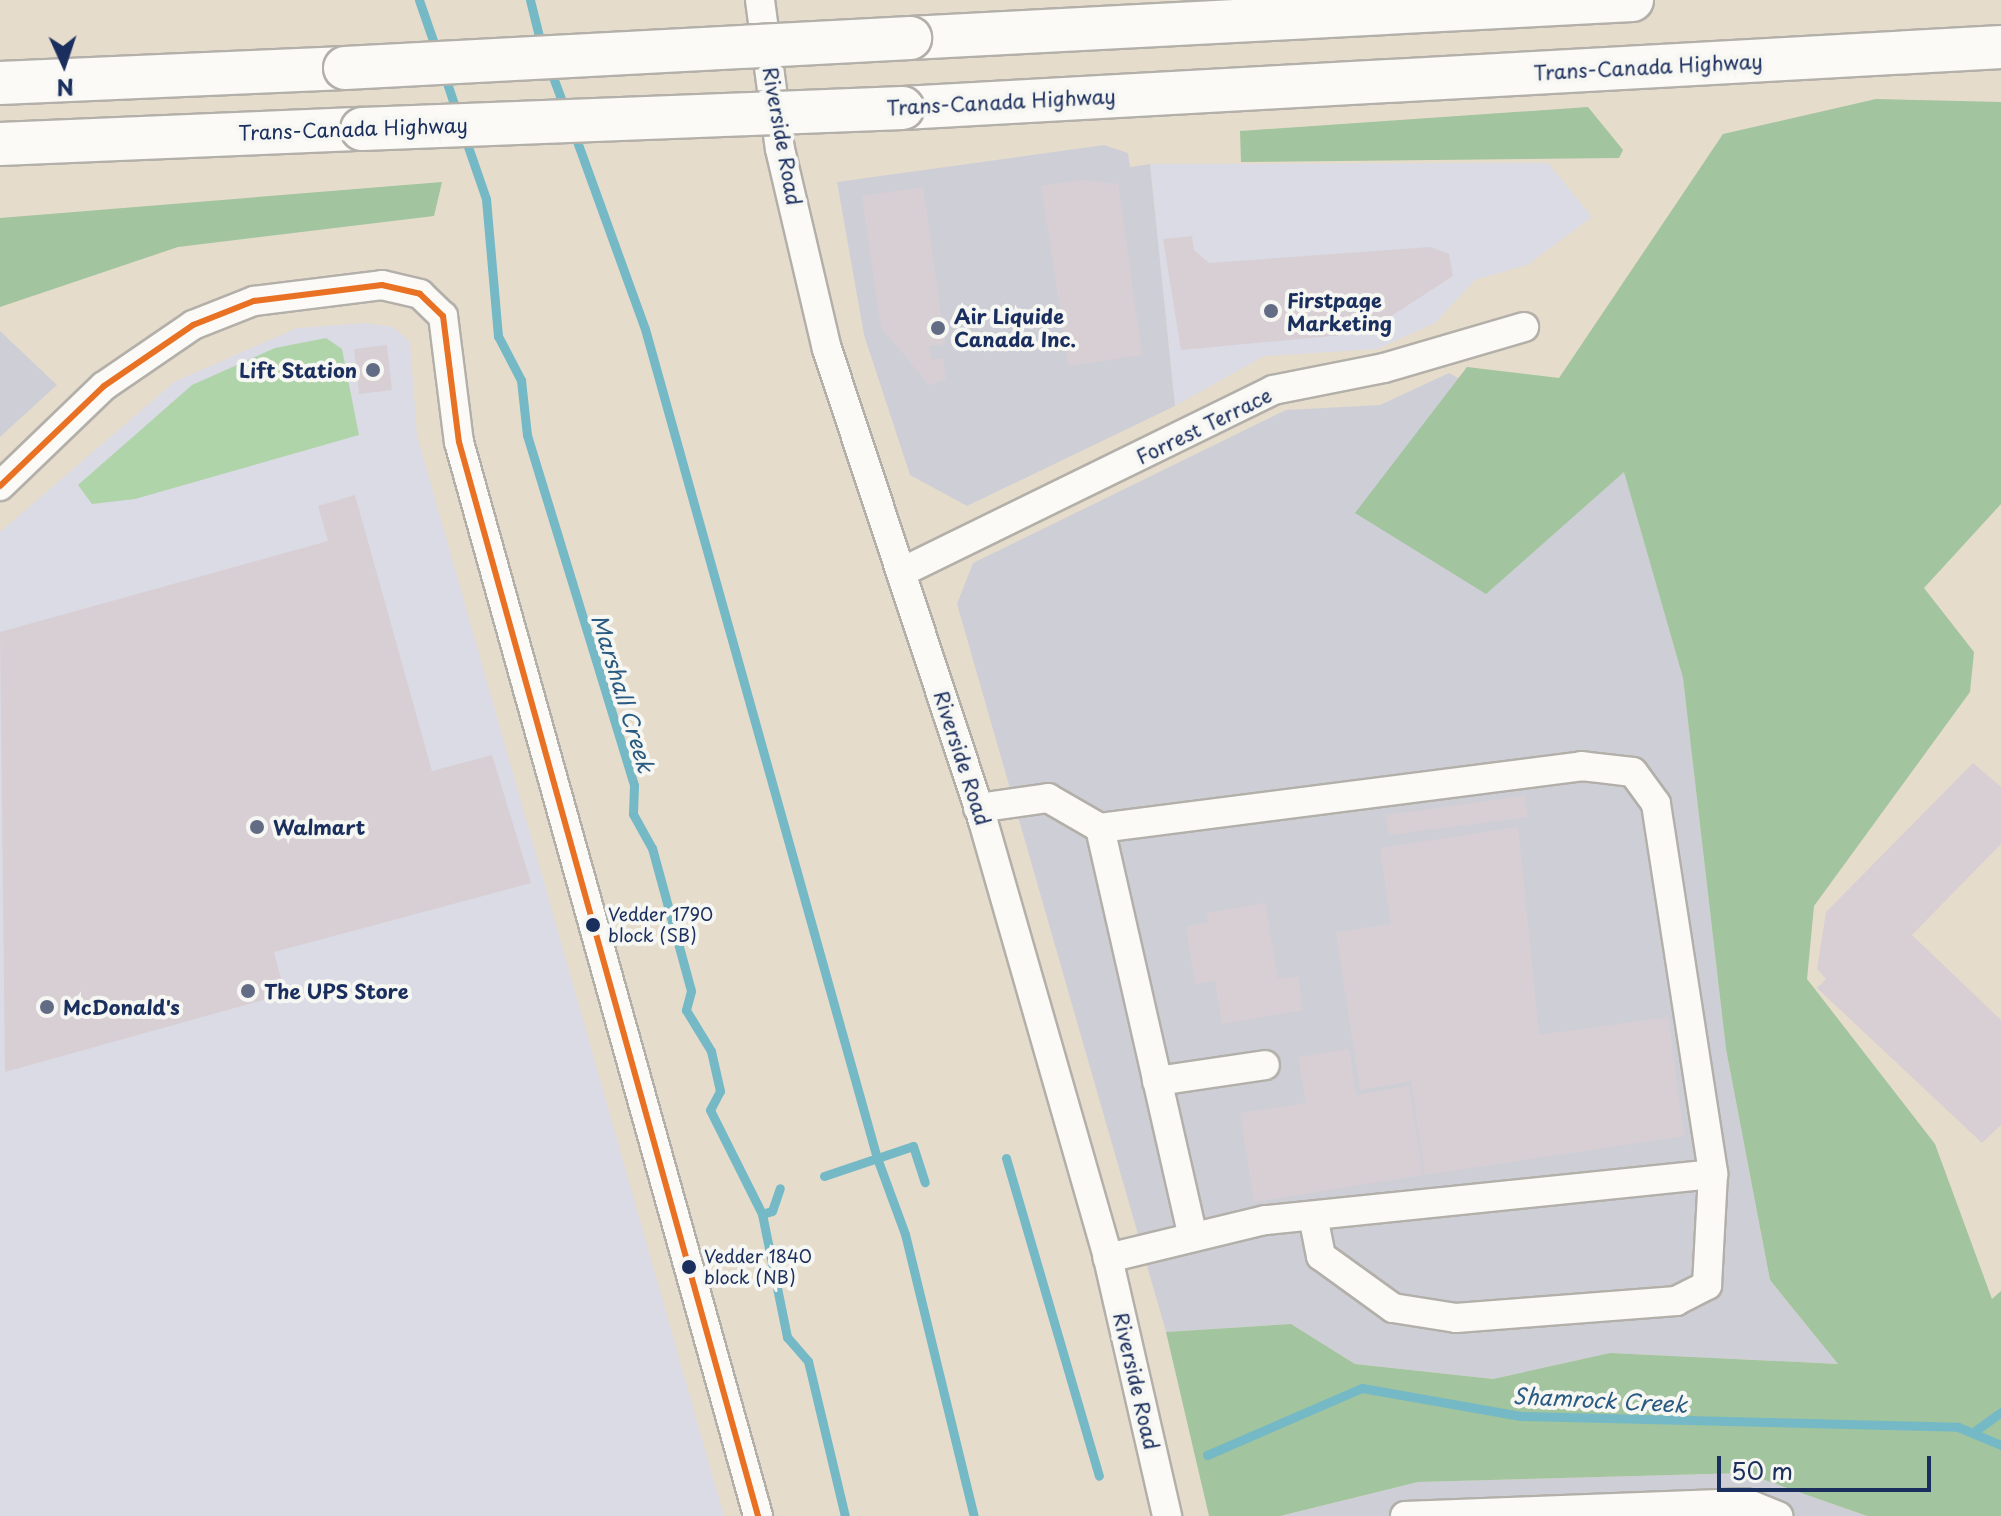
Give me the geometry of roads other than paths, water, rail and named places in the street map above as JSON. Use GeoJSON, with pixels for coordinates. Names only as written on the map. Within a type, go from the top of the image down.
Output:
{"type":"FeatureCollection","features":[{"type":"Feature","properties":{"kind":"highway"},"geometry":{"type":"LineString","coordinates":[[0,83],[345,68],[1632,0]]}},
{"type":"Feature","properties":{"kind":"highway","name":"Trans-Canada Highway"},"geometry":{"type":"LineString","coordinates":[[0,144],[903,108],[2001,47]]}},
{"type":"Feature","properties":{"kind":"highway"},"geometry":{"type":"LineString","coordinates":[[0,158],[314,131]]}},
{"type":"Feature","properties":{"kind":"street","name":"Riverside Road"},"geometry":{"type":"LineString","coordinates":[[760,0],[780,149],[827,349],[978,808],[1108,1258],[1167,1516]]}},
{"type":"Feature","properties":{"kind":"street"},"geometry":{"type":"LineString","coordinates":[[0,486],[104,386],[164,342],[254,301],[321,289],[382,285],[434,305],[449,340],[459,442],[758,1516]]}},
{"type":"Feature","properties":{"kind":"street","name":"Forrest Terrace"},"geometry":{"type":"LineString","coordinates":[[902,572],[1273,390],[1384,368],[1524,327]]}},
{"type":"Feature","properties":{"kind":"street"},"geometry":{"type":"LineString","coordinates":[[978,808],[1048,798],[1100,828],[1581,766],[1633,772],[1656,804],[1713,1174],[1707,1285],[1676,1301],[1456,1318],[1393,1308],[1321,1256],[1313,1216]]}},
{"type":"Feature","properties":{"kind":"street"},"geometry":{"type":"LineString","coordinates":[[1100,828],[1192,1234]]}},
{"type":"Feature","properties":{"kind":"street"},"geometry":{"type":"LineString","coordinates":[[1157,1081],[1265,1065]]}},
{"type":"Feature","properties":{"kind":"street"},"geometry":{"type":"LineString","coordinates":[[1108,1258],[1192,1234],[1313,1216],[1713,1174]]}},
{"type":"Feature","properties":{"kind":"street"},"geometry":{"type":"LineString","coordinates":[[1405,1516],[1746,1503],[1778,1516]]}},
{"type":"Feature","properties":{"kind":"waterway","name":"Marshall Creek"},"geometry":{"type":"LineString","coordinates":[[419,0],[437,52]]}},
{"type":"Feature","properties":{"kind":"waterway"},"geometry":{"type":"LineString","coordinates":[[530,0],[542,48]]}},
{"type":"Feature","properties":{"kind":"waterway"},"geometry":{"type":"LineString","coordinates":[[550,69],[566,112]]}},
{"type":"Feature","properties":{"kind":"waterway","name":"Marshall Creek"},"geometry":{"type":"LineString","coordinates":[[444,74],[457,113]]}},
{"type":"Feature","properties":{"kind":"waterway"},"geometry":{"type":"LineString","coordinates":[[574,133],[645,329],[877,1158],[905,1234],[974,1516]]}},
{"type":"Feature","properties":{"kind":"waterway","name":"Marshall Creek"},"geometry":{"type":"LineString","coordinates":[[464,135],[486,199],[498,336],[521,380],[527,435],[634,785],[633,814],[652,848],[691,991],[686,1010],[711,1051],[720,1091],[710,1110],[762,1214],[787,1337],[808,1361],[845,1516]]}},
{"type":"Feature","properties":{"kind":"waterway"},"geometry":{"type":"LineString","coordinates":[[824,1176],[913,1146],[925,1182]]}},
{"type":"Feature","properties":{"kind":"waterway"},"geometry":{"type":"LineString","coordinates":[[1006,1158],[1099,1476]]}},
{"type":"Feature","properties":{"kind":"waterway"},"geometry":{"type":"LineString","coordinates":[[762,1214],[772,1211],[780,1188]]}},
{"type":"Feature","properties":{"kind":"waterway","name":"Shamrock Creek"},"geometry":{"type":"LineString","coordinates":[[1207,1455],[1362,1388],[1521,1416],[1958,1427],[2001,1445]]}},
{"type":"Feature","properties":{"kind":"waterway","name":"Shamrock Creek"},"geometry":{"type":"LineString","coordinates":[[1975,1431],[2001,1412]]}},
{"type":"Feature","properties":{"kind":"place","name":"Firstpage Marketing"},"geometry":{"type":"Point","coordinates":[1271,311]}},
{"type":"Feature","properties":{"kind":"place","name":"Air Liquide Canada Inc."},"geometry":{"type":"Point","coordinates":[938,328]}},
{"type":"Feature","properties":{"kind":"place","name":"Lift Station"},"geometry":{"type":"Point","coordinates":[373,370]}},
{"type":"Feature","properties":{"kind":"place","name":"Walmart"},"geometry":{"type":"Point","coordinates":[257,827]}},
{"type":"Feature","properties":{"kind":"place","name":"Vedder 1790 block (SB)"},"geometry":{"type":"Point","coordinates":[593,925]}},
{"type":"Feature","properties":{"kind":"place","name":"The UPS Store"},"geometry":{"type":"Point","coordinates":[248,991]}},
{"type":"Feature","properties":{"kind":"place","name":"McDonald's"},"geometry":{"type":"Point","coordinates":[47,1007]}},
{"type":"Feature","properties":{"kind":"place","name":"Vedder 1840 block (NB)"},"geometry":{"type":"Point","coordinates":[689,1267]}}]}
